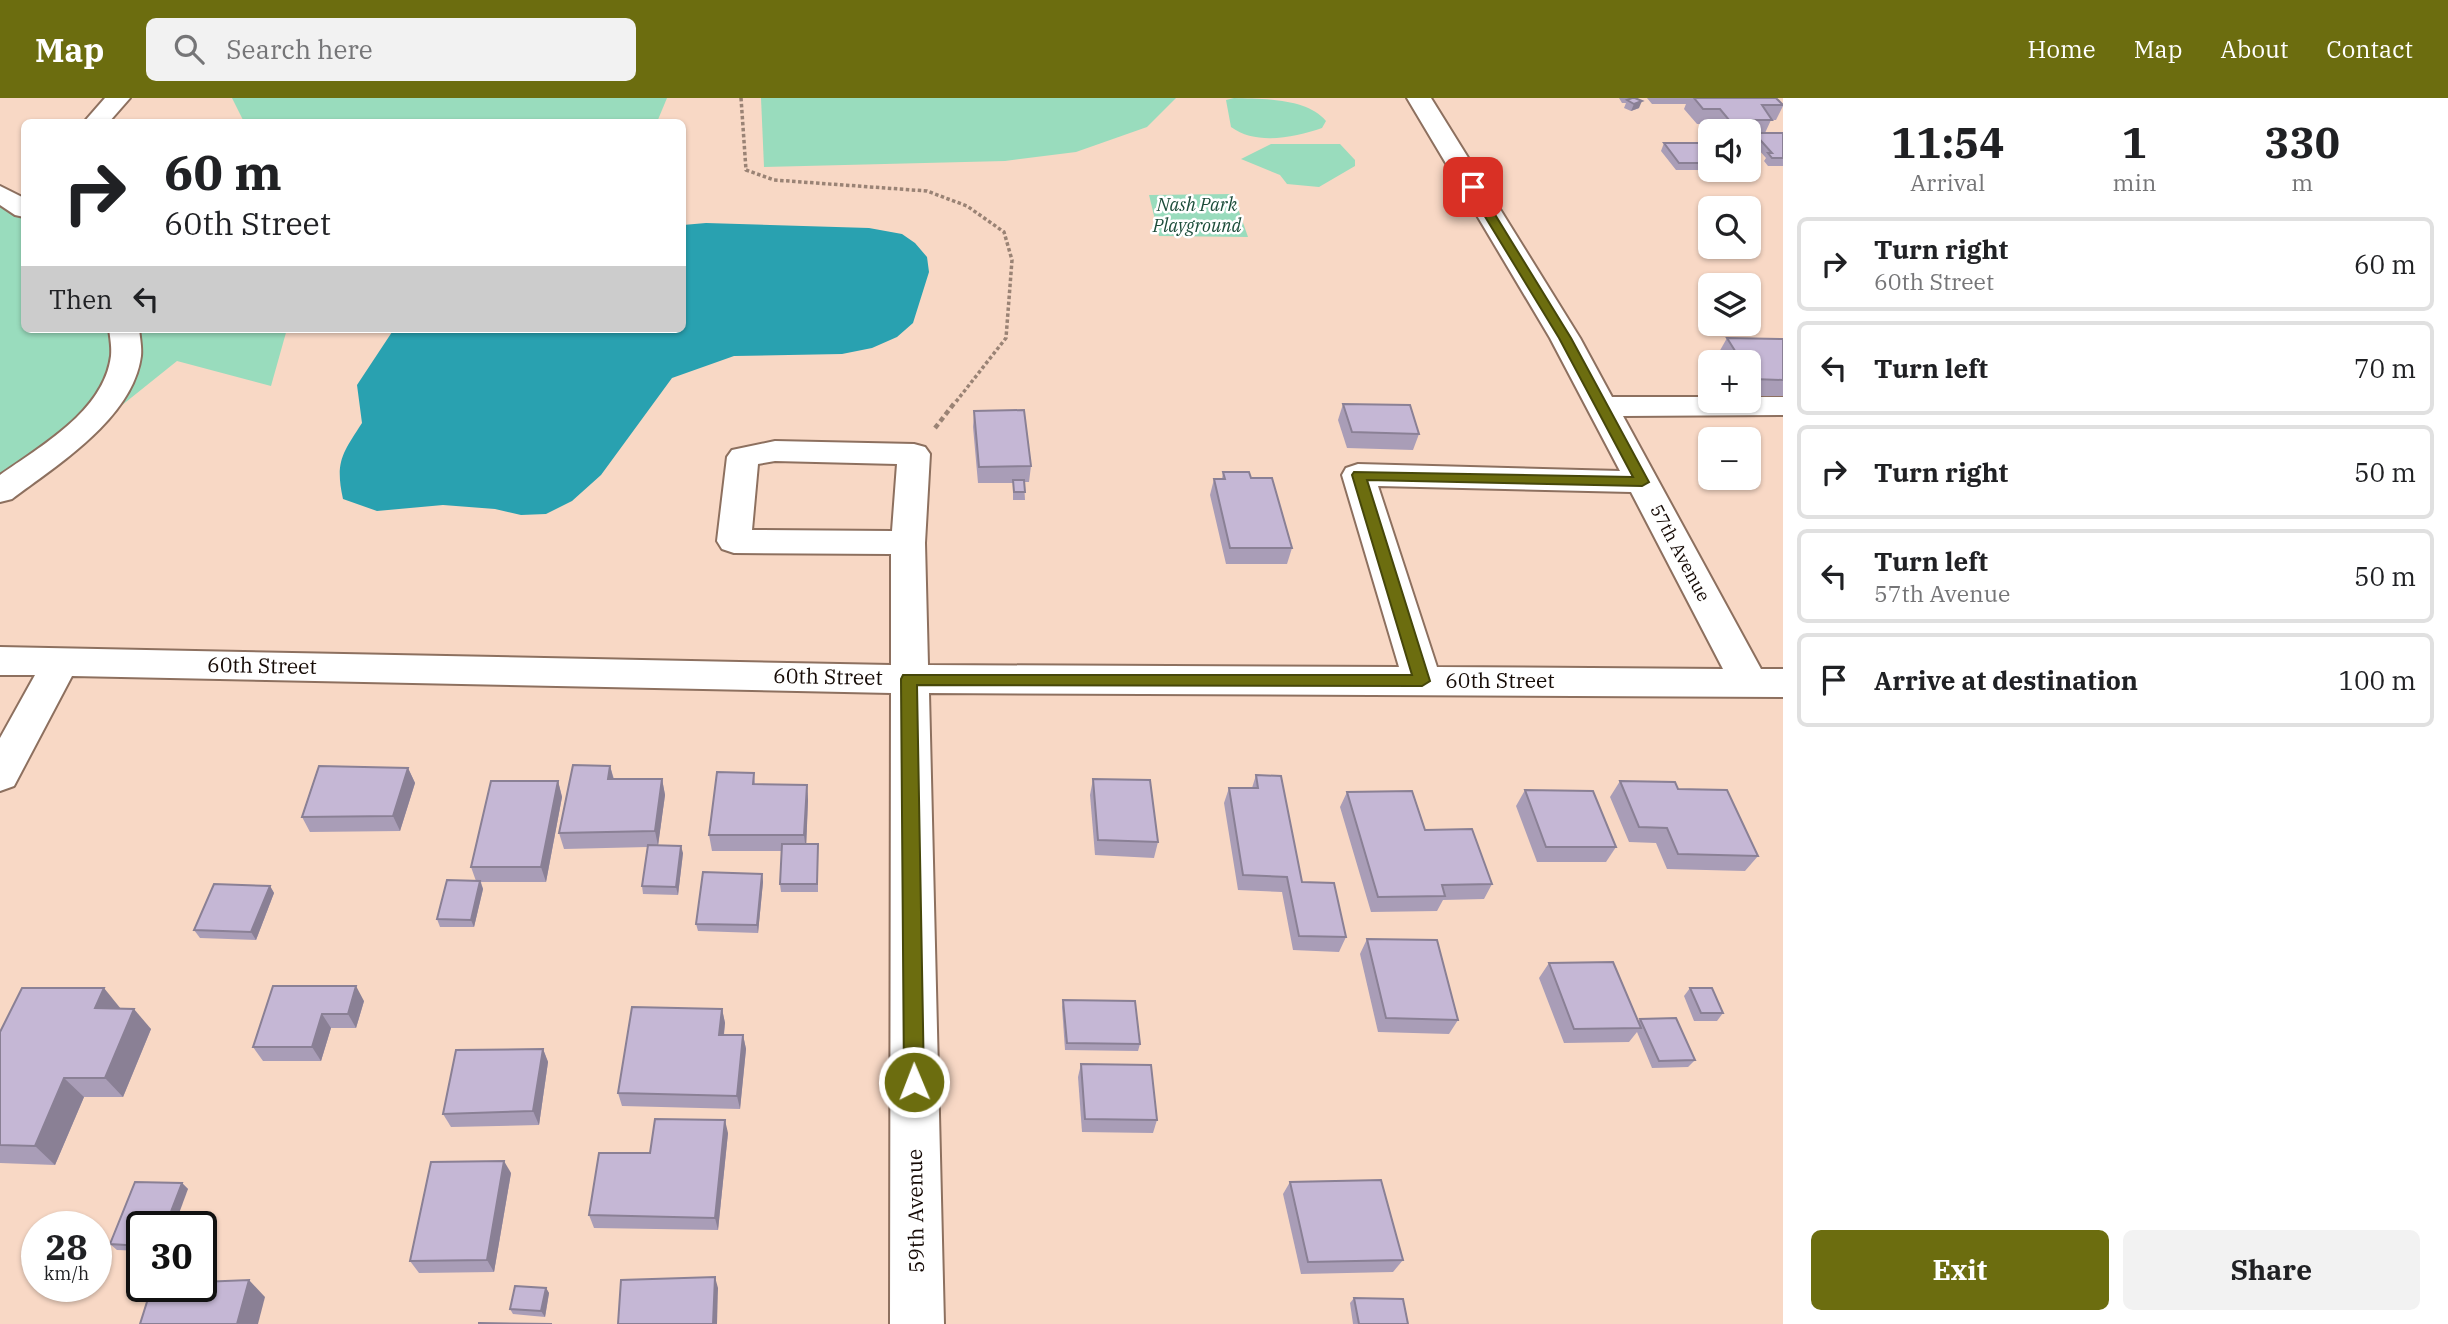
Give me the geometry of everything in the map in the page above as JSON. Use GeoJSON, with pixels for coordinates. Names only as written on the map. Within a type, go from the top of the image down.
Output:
{"type":"FeatureCollection","features":[{"type":"Feature","properties":{"kind":"street"},"geometry":{"type":"LineString","coordinates":[[99,119],[118,98]]}},
{"type":"Feature","properties":{"kind":"street","name":"57th Avenue"},"geometry":{"type":"LineString","coordinates":[[1419,98],[1565,338],[1642,482],[1766,682]]}},
{"type":"Feature","properties":{"kind":"street"},"geometry":{"type":"LineString","coordinates":[[0,491],[95,416],[115,390],[127,363],[124,333]]}},
{"type":"Feature","properties":{"kind":"street"},"geometry":{"type":"LineString","coordinates":[[1602,407],[1783,407]]}},
{"type":"Feature","properties":{"kind":"street"},"geometry":{"type":"LineString","coordinates":[[908,543],[734,541],[743,457],[775,451],[914,454]]}},
{"type":"Feature","properties":{"kind":"street","name":"59th Avenue"},"geometry":{"type":"LineString","coordinates":[[914,454],[908,543],[917,1324]]}},
{"type":"Feature","properties":{"kind":"street"},"geometry":{"type":"LineString","coordinates":[[1422,681],[1358,475],[1642,482]]}},
{"type":"Feature","properties":{"kind":"street","name":"60th Street"},"geometry":{"type":"LineString","coordinates":[[0,661],[909,679],[1766,682]]}},
{"type":"Feature","properties":{"kind":"street"},"geometry":{"type":"LineString","coordinates":[[0,775],[61,662]]}},
{"type":"Feature","properties":{"kind":"path"},"geometry":{"type":"LineString","coordinates":[[741,98],[746,170],[774,180],[927,191],[967,206],[1004,232],[1012,260],[1006,338],[914,454]]}},
{"type":"Feature","properties":{"kind":"green space"},"geometry":{"type":"Polygon","coordinates":[[[232,98],[667,98],[658,119],[242,119],[232,98]]]}},
{"type":"Feature","properties":{"kind":"green space"},"geometry":{"type":"Polygon","coordinates":[[[761,98],[1176,98],[1147,127],[1076,152],[1005,161],[764,167],[761,98]]]}},
{"type":"Feature","properties":{"kind":"green space","name":"Nash Park Playground"},"geometry":{"type":"Polygon","coordinates":[[[1234,98],[1296,104],[1318,113],[1326,121],[1322,128],[1300,134],[1276,138],[1252,136],[1231,127],[1226,100],[1234,98]]]}},
{"type":"Feature","properties":{"kind":"green space","name":"Nash Park Playground"},"geometry":{"type":"Polygon","coordinates":[[[1271,144],[1340,144],[1355,160],[1355,166],[1319,187],[1287,184],[1280,175],[1241,159],[1271,144]]]}},
{"type":"Feature","properties":{"kind":"green space"},"geometry":{"type":"Polygon","coordinates":[[[0,189],[21,198],[21,333],[286,333],[271,386],[177,361],[0,503],[0,189]]]}},
{"type":"Feature","properties":{"kind":"green space","name":"Nash Park Playground"},"geometry":{"type":"Polygon","coordinates":[[[1233,194],[1248,237],[1159,236],[1149,195],[1233,194]]]}},
{"type":"Feature","properties":{"kind":"water"},"geometry":{"type":"Polygon","coordinates":[[[686,225],[869,228],[902,234],[915,243],[927,257],[929,272],[913,323],[897,337],[872,348],[842,354],[734,356],[672,378],[601,475],[572,501],[546,514],[521,515],[495,509],[443,505],[377,511],[343,499],[340,476],[342,459],[362,423],[357,385],[391,333],[686,333],[686,225]]]}},
{"type":"Feature","properties":{"kind":"building"},"geometry":{"type":"Polygon","coordinates":[[[1632,98],[1642,101],[1634,104],[1627,100],[1632,98]]]}},
{"type":"Feature","properties":{"kind":"building"},"geometry":{"type":"Polygon","coordinates":[[[1694,98],[1776,98],[1783,105],[1762,105],[1772,120],[1728,119],[1720,109],[1703,109],[1694,98]]]}},
{"type":"Feature","properties":{"kind":"building"},"geometry":{"type":"Polygon","coordinates":[[[1761,133],[1783,133],[1783,158],[1772,158],[1768,153],[1772,153],[1761,141],[1761,133]]]}},
{"type":"Feature","properties":{"kind":"building"},"geometry":{"type":"Polygon","coordinates":[[[1664,143],[1698,143],[1698,163],[1679,163],[1664,143]]]}},
{"type":"Feature","properties":{"kind":"building"},"geometry":{"type":"Polygon","coordinates":[[[1727,338],[1783,339],[1783,380],[1761,379],[1761,350],[1734,350],[1727,338]]]}},
{"type":"Feature","properties":{"kind":"building"},"geometry":{"type":"Polygon","coordinates":[[[1343,404],[1410,405],[1419,434],[1352,432],[1343,404]]]}},
{"type":"Feature","properties":{"kind":"building"},"geometry":{"type":"Polygon","coordinates":[[[1024,410],[1031,466],[979,467],[974,411],[1024,410]]]}},
{"type":"Feature","properties":{"kind":"building"},"geometry":{"type":"Polygon","coordinates":[[[1223,472],[1249,472],[1251,478],[1272,478],[1292,548],[1230,548],[1214,479],[1225,479],[1223,472]]]}},
{"type":"Feature","properties":{"kind":"building"},"geometry":{"type":"Polygon","coordinates":[[[1013,480],[1024,480],[1025,492],[1014,492],[1013,480]]]}},
{"type":"Feature","properties":{"kind":"building"},"geometry":{"type":"Polygon","coordinates":[[[573,765],[610,766],[608,779],[662,779],[655,831],[559,833],[573,765]]]}},
{"type":"Feature","properties":{"kind":"building"},"geometry":{"type":"Polygon","coordinates":[[[319,766],[408,768],[393,816],[302,817],[319,766]]]}},
{"type":"Feature","properties":{"kind":"building"},"geometry":{"type":"Polygon","coordinates":[[[717,772],[754,773],[753,784],[807,785],[804,835],[709,835],[717,772]]]}},
{"type":"Feature","properties":{"kind":"building"},"geometry":{"type":"Polygon","coordinates":[[[1256,775],[1281,776],[1302,882],[1334,883],[1346,937],[1299,936],[1287,877],[1243,875],[1229,788],[1258,788],[1256,775]]]}},
{"type":"Feature","properties":{"kind":"building"},"geometry":{"type":"Polygon","coordinates":[[[1093,779],[1150,780],[1158,842],[1098,840],[1093,779]]]}},
{"type":"Feature","properties":{"kind":"building"},"geometry":{"type":"Polygon","coordinates":[[[491,781],[558,781],[541,867],[471,867],[491,781]]]}},
{"type":"Feature","properties":{"kind":"building"},"geometry":{"type":"Polygon","coordinates":[[[1620,781],[1675,782],[1678,789],[1727,790],[1758,856],[1678,854],[1667,828],[1639,827],[1620,781]]]}},
{"type":"Feature","properties":{"kind":"building"},"geometry":{"type":"Polygon","coordinates":[[[1525,790],[1593,791],[1616,847],[1546,847],[1525,790]]]}},
{"type":"Feature","properties":{"kind":"building"},"geometry":{"type":"Polygon","coordinates":[[[1412,791],[1425,830],[1472,829],[1492,884],[1442,885],[1445,896],[1378,897],[1347,792],[1412,791]]]}},
{"type":"Feature","properties":{"kind":"building"},"geometry":{"type":"Polygon","coordinates":[[[782,844],[818,844],[817,884],[780,884],[782,844]]]}},
{"type":"Feature","properties":{"kind":"building"},"geometry":{"type":"Polygon","coordinates":[[[648,845],[681,846],[676,887],[642,886],[648,845]]]}},
{"type":"Feature","properties":{"kind":"building"},"geometry":{"type":"Polygon","coordinates":[[[703,872],[762,874],[757,925],[696,924],[703,872]]]}},
{"type":"Feature","properties":{"kind":"building"},"geometry":{"type":"Polygon","coordinates":[[[447,880],[480,881],[471,920],[437,919],[447,880]]]}},
{"type":"Feature","properties":{"kind":"building"},"geometry":{"type":"Polygon","coordinates":[[[214,884],[270,886],[251,932],[194,930],[214,884]]]}},
{"type":"Feature","properties":{"kind":"building"},"geometry":{"type":"Polygon","coordinates":[[[1367,939],[1437,940],[1458,1020],[1386,1018],[1367,939]]]}},
{"type":"Feature","properties":{"kind":"building"},"geometry":{"type":"Polygon","coordinates":[[[1613,962],[1641,1028],[1574,1029],[1549,963],[1613,962]]]}},
{"type":"Feature","properties":{"kind":"building"},"geometry":{"type":"Polygon","coordinates":[[[273,986],[356,986],[348,1014],[322,1014],[312,1047],[253,1047],[273,986]]]}},
{"type":"Feature","properties":{"kind":"building"},"geometry":{"type":"Polygon","coordinates":[[[22,988],[104,988],[95,1008],[134,1009],[105,1078],[64,1078],[35,1146],[0,1145],[0,1032],[22,988]]]}},
{"type":"Feature","properties":{"kind":"building"},"geometry":{"type":"Polygon","coordinates":[[[1690,988],[1712,988],[1723,1013],[1701,1013],[1690,988]]]}},
{"type":"Feature","properties":{"kind":"building"},"geometry":{"type":"Polygon","coordinates":[[[1063,1000],[1135,1001],[1140,1044],[1067,1043],[1063,1000]]]}},
{"type":"Feature","properties":{"kind":"building"},"geometry":{"type":"Polygon","coordinates":[[[632,1007],[722,1009],[719,1035],[743,1035],[737,1096],[618,1093],[632,1007]]]}},
{"type":"Feature","properties":{"kind":"building"},"geometry":{"type":"Polygon","coordinates":[[[1676,1018],[1695,1060],[1659,1061],[1640,1019],[1676,1018]]]}},
{"type":"Feature","properties":{"kind":"building"},"geometry":{"type":"Polygon","coordinates":[[[543,1049],[533,1111],[443,1114],[456,1050],[543,1049]]]}},
{"type":"Feature","properties":{"kind":"building"},"geometry":{"type":"Polygon","coordinates":[[[1081,1064],[1151,1065],[1157,1120],[1085,1119],[1081,1064]]]}},
{"type":"Feature","properties":{"kind":"building"},"geometry":{"type":"Polygon","coordinates":[[[655,1119],[725,1120],[715,1218],[589,1215],[599,1153],[650,1153],[655,1119]]]}},
{"type":"Feature","properties":{"kind":"building"},"geometry":{"type":"Polygon","coordinates":[[[504,1161],[487,1260],[410,1261],[431,1162],[504,1161]]]}},
{"type":"Feature","properties":{"kind":"building"},"geometry":{"type":"Polygon","coordinates":[[[1381,1180],[1403,1260],[1308,1262],[1290,1182],[1381,1180]]]}},
{"type":"Feature","properties":{"kind":"building"},"geometry":{"type":"Polygon","coordinates":[[[135,1182],[182,1183],[171,1211],[126,1211],[126,1245],[112,1244],[135,1182]]]}},
{"type":"Feature","properties":{"kind":"building"},"geometry":{"type":"Polygon","coordinates":[[[715,1277],[713,1324],[618,1324],[621,1280],[715,1277]]]}},
{"type":"Feature","properties":{"kind":"building"},"geometry":{"type":"Polygon","coordinates":[[[249,1280],[237,1324],[140,1324],[147,1302],[217,1302],[217,1281],[249,1280]]]}},
{"type":"Feature","properties":{"kind":"building"},"geometry":{"type":"Polygon","coordinates":[[[515,1286],[546,1288],[541,1311],[510,1309],[515,1286]]]}},
{"type":"Feature","properties":{"kind":"building"},"geometry":{"type":"Polygon","coordinates":[[[1354,1298],[1403,1299],[1408,1324],[1359,1324],[1354,1298]]]}},
{"type":"Feature","properties":{"kind":"building"},"geometry":{"type":"Polygon","coordinates":[[[479,1323],[552,1324],[479,1324],[479,1323]]]}},
{"type":"Feature","properties":{"kind":"route"},"geometry":{"type":"LineString","coordinates":[[914,1082],[909,679],[1422,681],[1358,475],[1642,482],[1565,338],[1473,187]]}}]}
